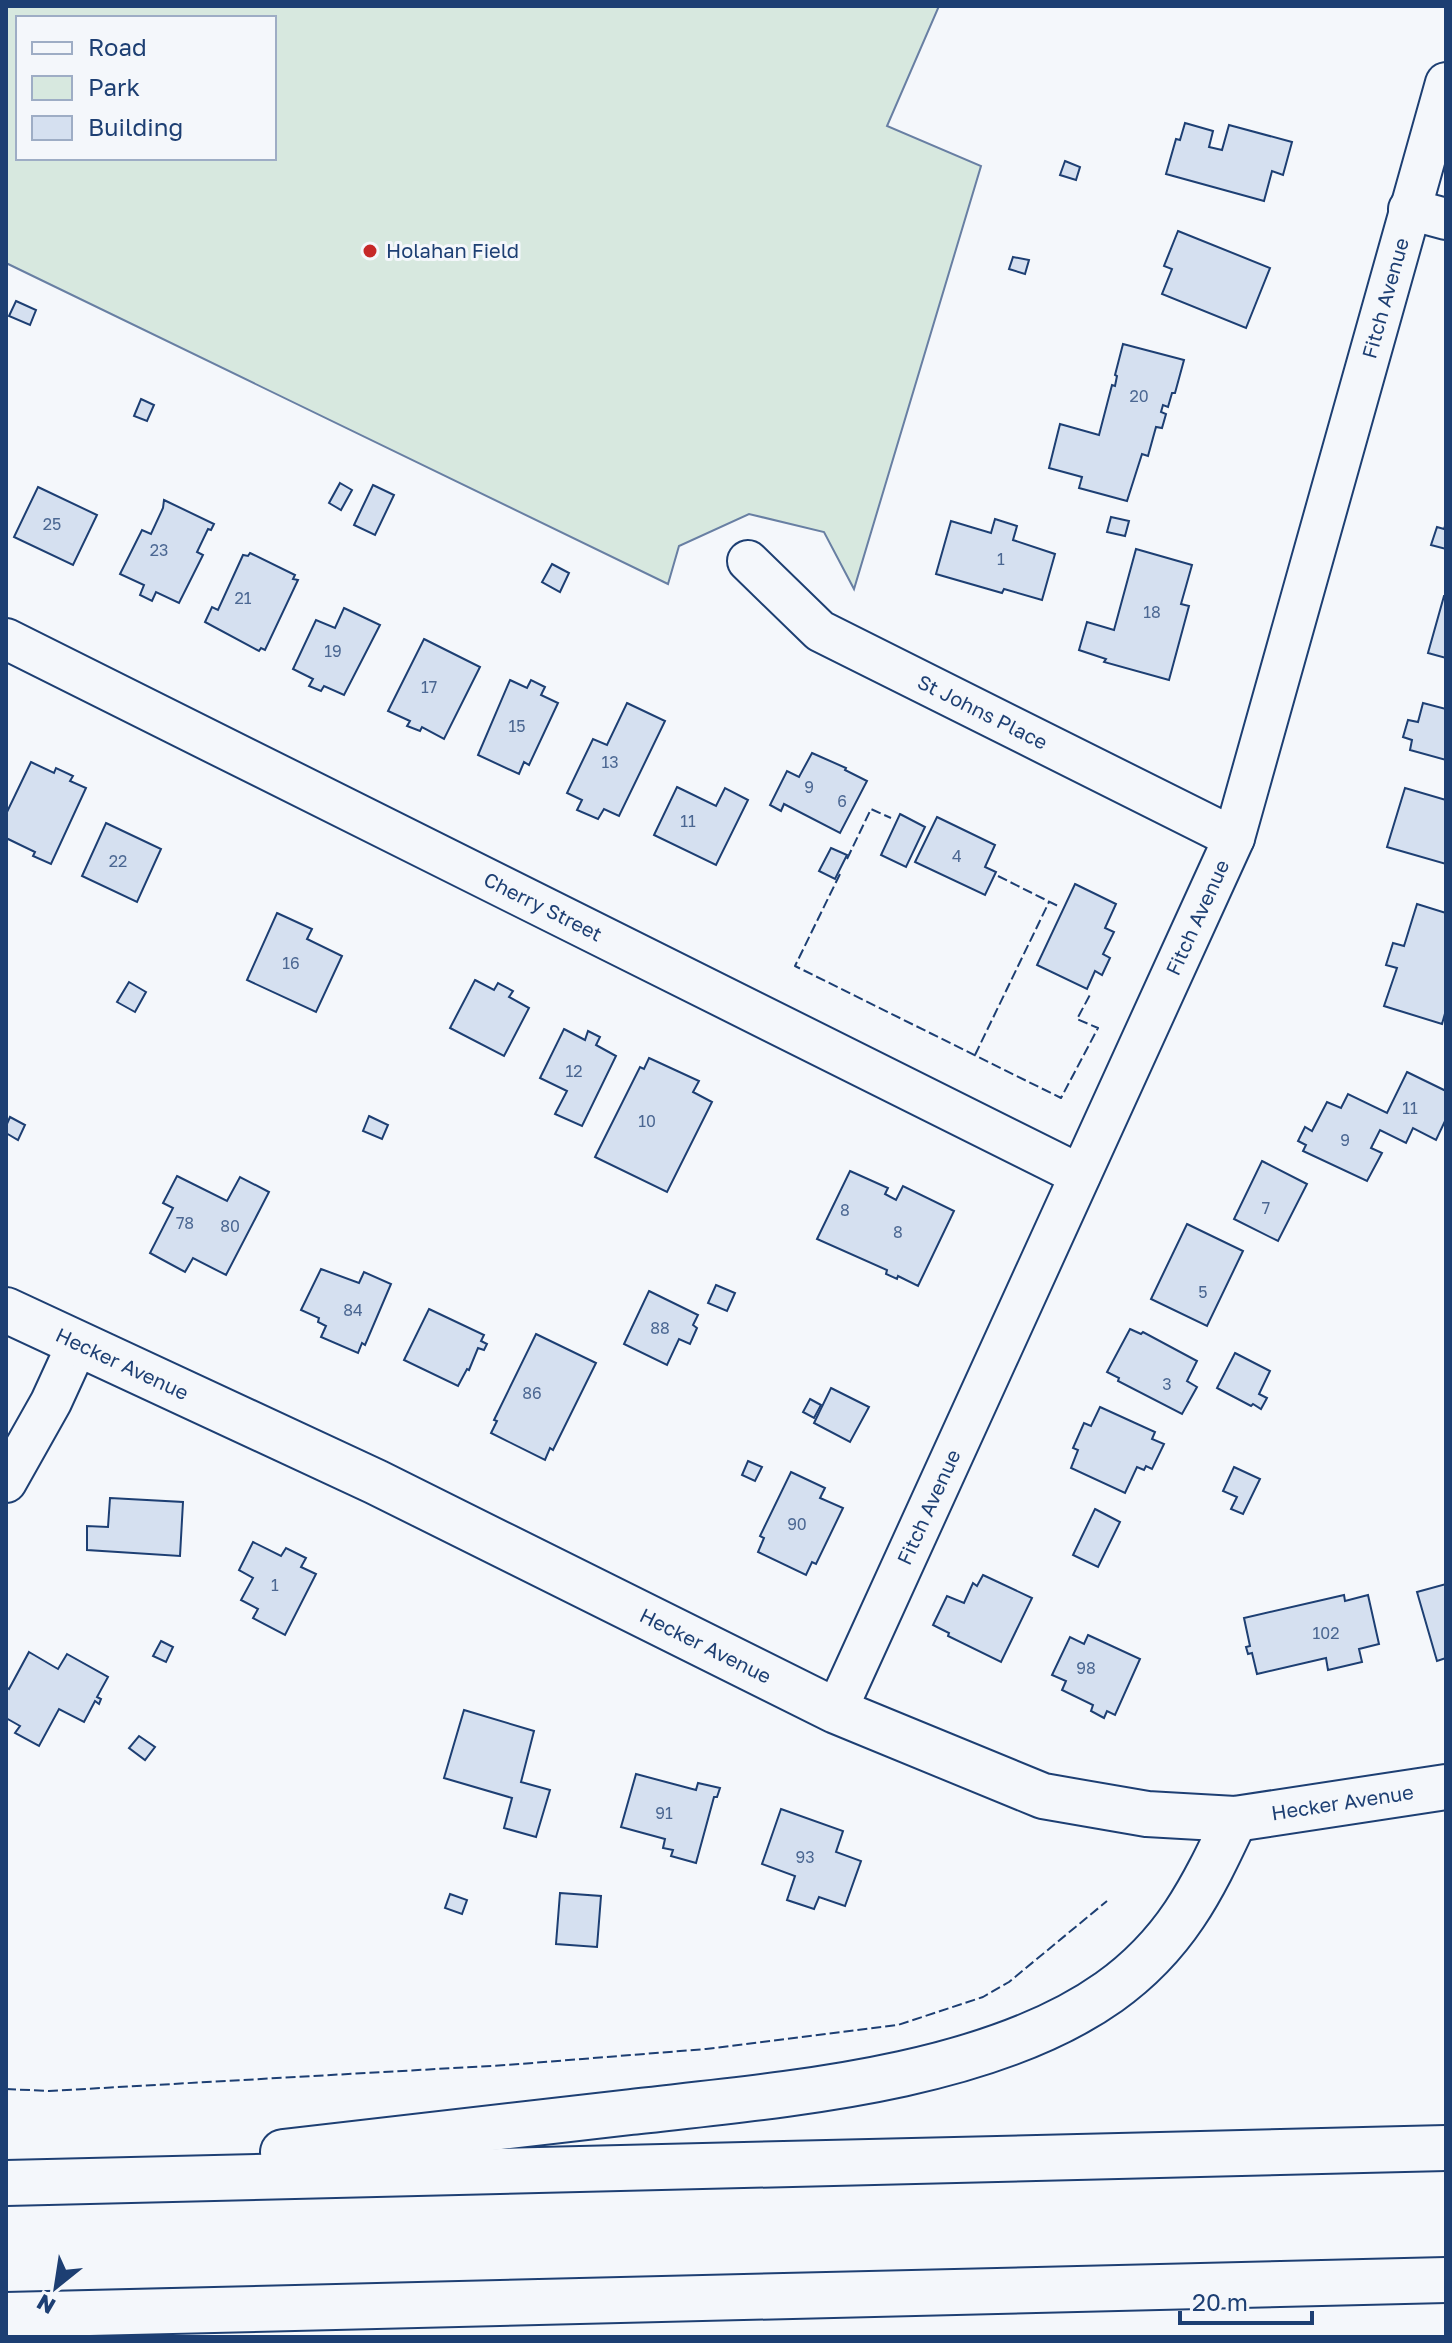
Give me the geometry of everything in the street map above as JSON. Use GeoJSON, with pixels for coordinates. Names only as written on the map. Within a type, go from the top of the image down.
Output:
{"type":"FeatureCollection","features":[{"type":"Feature","properties":{"kind":"main road","name":"Hecker Avenue"},"geometry":{"type":"LineString","coordinates":[[6,1310],[376,1482],[836,1711],[1043,1796],[1147,1814],[1235,1819],[1446,1787]]}},
{"type":"Feature","properties":{"kind":"main road"},"geometry":{"type":"LineString","coordinates":[[9,2183],[692,2105],[793,2092],[949,2063],[1009,2043],[1065,2017],[1108,1992],[1145,1962],[1178,1927],[1203,1888],[1235,1819]]}},
{"type":"Feature","properties":{"kind":"main road"},"geometry":{"type":"LineString","coordinates":[[9,2183],[1446,2148]]}},
{"type":"Feature","properties":{"kind":"main road"},"geometry":{"type":"LineString","coordinates":[[6,2315],[1446,2280]]}},
{"type":"Feature","properties":{"kind":"street","name":"Fitch Avenue"},"geometry":{"type":"LineString","coordinates":[[836,1711],[1234,838],[1428,214],[1446,83]]}},
{"type":"Feature","properties":{"kind":"street","name":"St Johns Place"},"geometry":{"type":"LineString","coordinates":[[748,561],[820,631],[1234,838]]}},
{"type":"Feature","properties":{"kind":"street","name":"Cherry Street"},"geometry":{"type":"LineString","coordinates":[[7,641],[1080,1175]]}},
{"type":"Feature","properties":{"kind":"street"},"geometry":{"type":"LineString","coordinates":[[6,1482],[51,1402],[78,1343]]}},
{"type":"Feature","properties":{"kind":"green space"},"geometry":{"type":"Polygon","coordinates":[[[6,6],[939,6],[887,126],[981,166],[854,589],[824,532],[749,514],[679,546],[668,584],[6,263],[6,6]]]}},
{"type":"Feature","properties":{"kind":"building"},"geometry":{"type":"Polygon","coordinates":[[[1185,123],[1213,131],[1209,147],[1222,150],[1229,125],[1292,142],[1283,175],[1272,171],[1264,201],[1166,174],[1176,139],[1180,140],[1185,123]]]}},
{"type":"Feature","properties":{"kind":"building"},"geometry":{"type":"Polygon","coordinates":[[[1065,161],[1080,167],[1076,180],[1060,175],[1065,161]]]}},
{"type":"Feature","properties":{"kind":"building"},"geometry":{"type":"Polygon","coordinates":[[[1178,231],[1270,268],[1246,328],[1162,294],[1172,269],[1164,266],[1178,231]]]}},
{"type":"Feature","properties":{"kind":"building"},"geometry":{"type":"Polygon","coordinates":[[[1013,257],[1029,260],[1025,274],[1009,269],[1013,257]]]}},
{"type":"Feature","properties":{"kind":"building"},"geometry":{"type":"Polygon","coordinates":[[[16,301],[36,310],[30,325],[9,316],[16,301]]]}},
{"type":"Feature","properties":{"kind":"building"},"geometry":{"type":"Polygon","coordinates":[[[1123,344],[1184,360],[1175,393],[1172,393],[1168,407],[1163,405],[1161,412],[1166,414],[1162,428],[1156,427],[1148,456],[1142,454],[1127,501],[1079,488],[1082,477],[1049,468],[1060,424],[1099,435],[1112,385],[1115,386],[1123,344]]]}},
{"type":"Feature","properties":{"kind":"building"},"geometry":{"type":"Polygon","coordinates":[[[141,399],[154,405],[147,421],[134,416],[141,399]]]}},
{"type":"Feature","properties":{"kind":"building"},"geometry":{"type":"Polygon","coordinates":[[[340,483],[352,490],[341,510],[329,503],[340,483]]]}},
{"type":"Feature","properties":{"kind":"building"},"geometry":{"type":"Polygon","coordinates":[[[373,485],[394,495],[375,535],[354,525],[373,485]]]}},
{"type":"Feature","properties":{"kind":"building"},"geometry":{"type":"Polygon","coordinates":[[[38,487],[97,515],[73,565],[14,537],[38,487]]]}},
{"type":"Feature","properties":{"kind":"building"},"geometry":{"type":"Polygon","coordinates":[[[164,500],[214,524],[211,530],[208,529],[197,552],[203,555],[179,603],[156,592],[152,601],[140,595],[144,585],[120,574],[142,530],[151,534],[164,500]]]}},
{"type":"Feature","properties":{"kind":"building"},"geometry":{"type":"Polygon","coordinates":[[[1111,517],[1129,521],[1125,536],[1107,532],[1111,517]]]}},
{"type":"Feature","properties":{"kind":"building"},"geometry":{"type":"Polygon","coordinates":[[[995,519],[1017,526],[1013,540],[1055,554],[1042,600],[1004,589],[1002,593],[936,574],[951,521],[991,533],[995,519]]]}},
{"type":"Feature","properties":{"kind":"building"},"geometry":{"type":"Polygon","coordinates":[[[1446,523],[1446,549],[1431,545],[1437,527],[1444,529],[1446,523]]]}},
{"type":"Feature","properties":{"kind":"building"},"geometry":{"type":"Polygon","coordinates":[[[1136,549],[1192,565],[1181,604],[1189,606],[1169,680],[1104,662],[1106,659],[1079,650],[1087,622],[1114,630],[1136,549]]]}},
{"type":"Feature","properties":{"kind":"building"},"geometry":{"type":"Polygon","coordinates":[[[250,553],[295,575],[293,579],[298,580],[265,650],[261,648],[259,651],[205,622],[212,607],[218,610],[243,555],[250,553]]]}},
{"type":"Feature","properties":{"kind":"building"},"geometry":{"type":"Polygon","coordinates":[[[552,564],[569,573],[560,592],[542,582],[552,564]]]}},
{"type":"Feature","properties":{"kind":"building"},"geometry":{"type":"Polygon","coordinates":[[[1446,596],[1446,658],[1428,653],[1446,596]]]}},
{"type":"Feature","properties":{"kind":"building"},"geometry":{"type":"Polygon","coordinates":[[[344,608],[380,625],[344,695],[324,686],[321,691],[309,686],[313,679],[293,669],[316,620],[335,628],[344,608]]]}},
{"type":"Feature","properties":{"kind":"building"},"geometry":{"type":"Polygon","coordinates":[[[424,639],[480,667],[444,739],[422,727],[420,731],[407,726],[410,721],[388,711],[424,639]]]}},
{"type":"Feature","properties":{"kind":"building"},"geometry":{"type":"Polygon","coordinates":[[[510,680],[527,688],[531,680],[545,687],[541,695],[558,703],[529,765],[524,762],[519,774],[478,755],[510,680]]]}},
{"type":"Feature","properties":{"kind":"building"},"geometry":{"type":"Polygon","coordinates":[[[627,703],[665,721],[619,816],[604,809],[598,819],[577,810],[582,800],[567,793],[593,739],[607,745],[627,703]]]}},
{"type":"Feature","properties":{"kind":"building"},"geometry":{"type":"Polygon","coordinates":[[[1423,703],[1446,709],[1446,760],[1410,750],[1412,740],[1403,737],[1408,720],[1418,722],[1423,703]]]}},
{"type":"Feature","properties":{"kind":"building"},"geometry":{"type":"Polygon","coordinates":[[[812,753],[867,781],[840,833],[784,804],[781,811],[770,805],[787,771],[799,777],[812,753]]]}},
{"type":"Feature","properties":{"kind":"building"},"geometry":{"type":"Polygon","coordinates":[[[31,762],[54,773],[56,768],[73,776],[70,781],[86,788],[51,864],[6,838],[6,814],[31,762]]]}},
{"type":"Feature","properties":{"kind":"building"},"geometry":{"type":"Polygon","coordinates":[[[677,787],[716,806],[725,788],[748,800],[716,865],[654,835],[677,787]]]}},
{"type":"Feature","properties":{"kind":"building"},"geometry":{"type":"Polygon","coordinates":[[[1405,788],[1446,800],[1446,864],[1387,847],[1405,788]]]}},
{"type":"Feature","properties":{"kind":"building"},"geometry":{"type":"Polygon","coordinates":[[[900,814],[925,827],[906,867],[881,855],[900,814]]]}},
{"type":"Feature","properties":{"kind":"building"},"geometry":{"type":"Polygon","coordinates":[[[937,817],[995,845],[985,867],[996,872],[985,895],[915,862],[937,817]]]}},
{"type":"Feature","properties":{"kind":"building"},"geometry":{"type":"Polygon","coordinates":[[[106,823],[161,849],[137,902],[82,876],[106,823]]]}},
{"type":"Feature","properties":{"kind":"building"},"geometry":{"type":"Polygon","coordinates":[[[831,848],[847,855],[835,879],[819,871],[831,848]]]}},
{"type":"Feature","properties":{"kind":"building"},"geometry":{"type":"Polygon","coordinates":[[[1075,884],[1116,904],[1105,928],[1114,932],[1103,954],[1110,958],[1102,975],[1095,971],[1087,989],[1037,965],[1075,884]]]}},
{"type":"Feature","properties":{"kind":"building"},"geometry":{"type":"Polygon","coordinates":[[[1417,904],[1446,913],[1446,1010],[1442,1024],[1384,1006],[1397,968],[1386,965],[1393,943],[1404,946],[1417,904]]]}},
{"type":"Feature","properties":{"kind":"building"},"geometry":{"type":"Polygon","coordinates":[[[277,913],[312,929],[307,939],[342,956],[316,1012],[247,980],[277,913]]]}},
{"type":"Feature","properties":{"kind":"building"},"geometry":{"type":"Polygon","coordinates":[[[475,980],[494,990],[498,983],[513,991],[509,997],[529,1008],[504,1056],[450,1028],[475,980]]]}},
{"type":"Feature","properties":{"kind":"building"},"geometry":{"type":"Polygon","coordinates":[[[129,982],[146,992],[135,1012],[117,1002],[129,982]]]}},
{"type":"Feature","properties":{"kind":"building"},"geometry":{"type":"Polygon","coordinates":[[[564,1029],[585,1040],[588,1031],[600,1037],[596,1045],[616,1056],[582,1126],[555,1114],[567,1091],[540,1078],[564,1029]]]}},
{"type":"Feature","properties":{"kind":"building"},"geometry":{"type":"Polygon","coordinates":[[[649,1058],[699,1081],[693,1092],[712,1102],[667,1192],[595,1157],[640,1067],[644,1069],[649,1058]]]}},
{"type":"Feature","properties":{"kind":"building"},"geometry":{"type":"Polygon","coordinates":[[[1407,1072],[1446,1091],[1446,1119],[1436,1140],[1413,1128],[1406,1143],[1380,1130],[1371,1148],[1382,1153],[1367,1181],[1303,1151],[1306,1145],[1298,1141],[1305,1127],[1312,1131],[1327,1102],[1341,1108],[1348,1094],[1387,1113],[1407,1072]]]}},
{"type":"Feature","properties":{"kind":"building"},"geometry":{"type":"Polygon","coordinates":[[[369,1116],[388,1125],[382,1139],[363,1131],[369,1116]]]}},
{"type":"Feature","properties":{"kind":"building"},"geometry":{"type":"Polygon","coordinates":[[[10,1117],[25,1125],[18,1140],[6,1133],[10,1117]]]}},
{"type":"Feature","properties":{"kind":"building"},"geometry":{"type":"Polygon","coordinates":[[[1262,1161],[1307,1184],[1278,1241],[1234,1219],[1262,1161]]]}},
{"type":"Feature","properties":{"kind":"building"},"geometry":{"type":"Polygon","coordinates":[[[850,1171],[888,1188],[885,1194],[896,1200],[903,1186],[954,1211],[918,1286],[886,1274],[887,1270],[817,1239],[850,1171]]]}},
{"type":"Feature","properties":{"kind":"building"},"geometry":{"type":"Polygon","coordinates":[[[177,1176],[227,1201],[240,1177],[269,1192],[226,1275],[193,1258],[185,1272],[150,1253],[173,1208],[163,1203],[177,1176]]]}},
{"type":"Feature","properties":{"kind":"building"},"geometry":{"type":"Polygon","coordinates":[[[1187,1224],[1243,1251],[1207,1326],[1151,1299],[1187,1224]]]}},
{"type":"Feature","properties":{"kind":"building"},"geometry":{"type":"Polygon","coordinates":[[[321,1269],[359,1283],[364,1272],[391,1284],[365,1345],[362,1343],[358,1353],[321,1337],[326,1326],[318,1322],[319,1318],[301,1310],[321,1269]]]}},
{"type":"Feature","properties":{"kind":"building"},"geometry":{"type":"Polygon","coordinates":[[[716,1285],[735,1293],[727,1311],[708,1303],[716,1285]]]}},
{"type":"Feature","properties":{"kind":"building"},"geometry":{"type":"Polygon","coordinates":[[[649,1291],[698,1315],[693,1325],[697,1328],[690,1344],[679,1339],[667,1365],[624,1344],[649,1291]]]}},
{"type":"Feature","properties":{"kind":"building"},"geometry":{"type":"Polygon","coordinates":[[[429,1309],[484,1335],[481,1341],[487,1344],[484,1350],[478,1348],[458,1386],[404,1360],[429,1309]]]}},
{"type":"Feature","properties":{"kind":"building"},"geometry":{"type":"Polygon","coordinates":[[[1130,1329],[1143,1332],[1197,1361],[1187,1381],[1197,1387],[1182,1414],[1118,1381],[1119,1378],[1107,1372],[1130,1329]]]}},
{"type":"Feature","properties":{"kind":"building"},"geometry":{"type":"Polygon","coordinates":[[[536,1334],[596,1363],[553,1450],[550,1448],[545,1460],[491,1433],[497,1421],[494,1420],[536,1334]]]}},
{"type":"Feature","properties":{"kind":"building"},"geometry":{"type":"Polygon","coordinates":[[[1235,1353],[1270,1371],[1259,1394],[1267,1398],[1261,1409],[1217,1388],[1235,1353]]]}},
{"type":"Feature","properties":{"kind":"building"},"geometry":{"type":"Polygon","coordinates":[[[831,1388],[869,1407],[850,1442],[814,1423],[831,1388]]]}},
{"type":"Feature","properties":{"kind":"building"},"geometry":{"type":"Polygon","coordinates":[[[810,1399],[821,1405],[814,1418],[803,1412],[810,1399]]]}},
{"type":"Feature","properties":{"kind":"building"},"geometry":{"type":"Polygon","coordinates":[[[1100,1407],[1155,1432],[1152,1439],[1164,1444],[1152,1469],[1137,1467],[1125,1493],[1071,1468],[1078,1450],[1073,1448],[1084,1423],[1091,1426],[1100,1407]]]}},
{"type":"Feature","properties":{"kind":"building"},"geometry":{"type":"Polygon","coordinates":[[[748,1461],[762,1467],[755,1481],[742,1475],[748,1461]]]}},
{"type":"Feature","properties":{"kind":"building"},"geometry":{"type":"Polygon","coordinates":[[[1234,1467],[1260,1479],[1243,1514],[1231,1509],[1237,1497],[1223,1491],[1234,1467]]]}},
{"type":"Feature","properties":{"kind":"building"},"geometry":{"type":"Polygon","coordinates":[[[791,1472],[825,1488],[820,1498],[843,1508],[816,1564],[812,1562],[806,1575],[758,1552],[764,1538],[760,1536],[791,1472]]]}},
{"type":"Feature","properties":{"kind":"building"},"geometry":{"type":"Polygon","coordinates":[[[110,1498],[183,1502],[180,1556],[87,1550],[87,1526],[108,1527],[110,1498]]]}},
{"type":"Feature","properties":{"kind":"building"},"geometry":{"type":"Polygon","coordinates":[[[1095,1509],[1120,1522],[1098,1567],[1073,1555],[1095,1509]]]}},
{"type":"Feature","properties":{"kind":"building"},"geometry":{"type":"Polygon","coordinates":[[[253,1542],[281,1556],[286,1548],[306,1558],[301,1567],[316,1574],[285,1635],[253,1618],[258,1609],[241,1600],[253,1578],[239,1570],[253,1542]]]}},
{"type":"Feature","properties":{"kind":"building"},"geometry":{"type":"Polygon","coordinates":[[[983,1575],[1032,1598],[1001,1662],[948,1636],[949,1633],[933,1625],[947,1596],[964,1603],[973,1583],[977,1586],[983,1575]]]}},
{"type":"Feature","properties":{"kind":"building"},"geometry":{"type":"Polygon","coordinates":[[[1446,1584],[1446,1658],[1437,1661],[1417,1592],[1446,1584]]]}},
{"type":"Feature","properties":{"kind":"building"},"geometry":{"type":"Polygon","coordinates":[[[1344,1595],[1345,1601],[1368,1595],[1379,1644],[1359,1649],[1362,1662],[1328,1670],[1326,1658],[1257,1674],[1252,1653],[1248,1654],[1246,1647],[1250,1646],[1244,1618],[1344,1595]]]}},
{"type":"Feature","properties":{"kind":"building"},"geometry":{"type":"Polygon","coordinates":[[[1088,1635],[1140,1659],[1115,1715],[1107,1711],[1104,1718],[1091,1711],[1093,1705],[1062,1690],[1066,1681],[1052,1675],[1070,1637],[1084,1644],[1088,1635]]]}},
{"type":"Feature","properties":{"kind":"building"},"geometry":{"type":"Polygon","coordinates":[[[161,1641],[173,1647],[166,1662],[153,1656],[161,1641]]]}},
{"type":"Feature","properties":{"kind":"building"},"geometry":{"type":"Polygon","coordinates":[[[29,1652],[58,1669],[67,1654],[108,1677],[97,1697],[101,1699],[99,1704],[95,1701],[84,1722],[59,1709],[39,1746],[15,1733],[20,1726],[6,1718],[6,1687],[9,1689],[29,1652]]]}},
{"type":"Feature","properties":{"kind":"building"},"geometry":{"type":"Polygon","coordinates":[[[464,1710],[534,1731],[521,1782],[550,1790],[536,1837],[504,1828],[512,1798],[444,1778],[464,1710]]]}},
{"type":"Feature","properties":{"kind":"building"},"geometry":{"type":"Polygon","coordinates":[[[139,1736],[155,1747],[145,1760],[129,1748],[139,1736]]]}},
{"type":"Feature","properties":{"kind":"building"},"geometry":{"type":"Polygon","coordinates":[[[636,1774],[696,1790],[698,1783],[720,1788],[717,1797],[714,1797],[696,1863],[671,1856],[673,1850],[663,1848],[665,1839],[621,1827],[636,1774]]]}},
{"type":"Feature","properties":{"kind":"building"},"geometry":{"type":"Polygon","coordinates":[[[781,1809],[843,1831],[836,1852],[861,1861],[845,1906],[819,1897],[814,1909],[787,1900],[795,1876],[762,1864],[781,1809]]]}},
{"type":"Feature","properties":{"kind":"building"},"geometry":{"type":"Polygon","coordinates":[[[560,1893],[601,1896],[597,1947],[556,1944],[560,1893]]]}},
{"type":"Feature","properties":{"kind":"building"},"geometry":{"type":"Polygon","coordinates":[[[450,1894],[467,1900],[462,1914],[445,1908],[450,1894]]]}},
{"type":"Feature","properties":{"kind":"fence"},"geometry":{"type":"LineString","coordinates":[[847,859],[871,809],[891,818]]}},
{"type":"Feature","properties":{"kind":"fence"},"geometry":{"type":"LineString","coordinates":[[840,874],[795,966],[1061,1098],[1098,1028],[1077,1019],[1091,993]]}},
{"type":"Feature","properties":{"kind":"fence"},"geometry":{"type":"LineString","coordinates":[[998,876],[1060,907]]}},
{"type":"Feature","properties":{"kind":"fence"},"geometry":{"type":"LineString","coordinates":[[975,1055],[1049,902]]}},
{"type":"Feature","properties":{"kind":"fence"},"geometry":{"type":"LineString","coordinates":[[6,2089],[49,2091],[507,2065],[706,2049],[898,2025],[983,1997],[1009,1982],[1107,1901]]}},
{"type":"Feature","properties":{"kind":"place","name":"Holahan Field"},"geometry":{"type":"Point","coordinates":[370,251]}}]}
